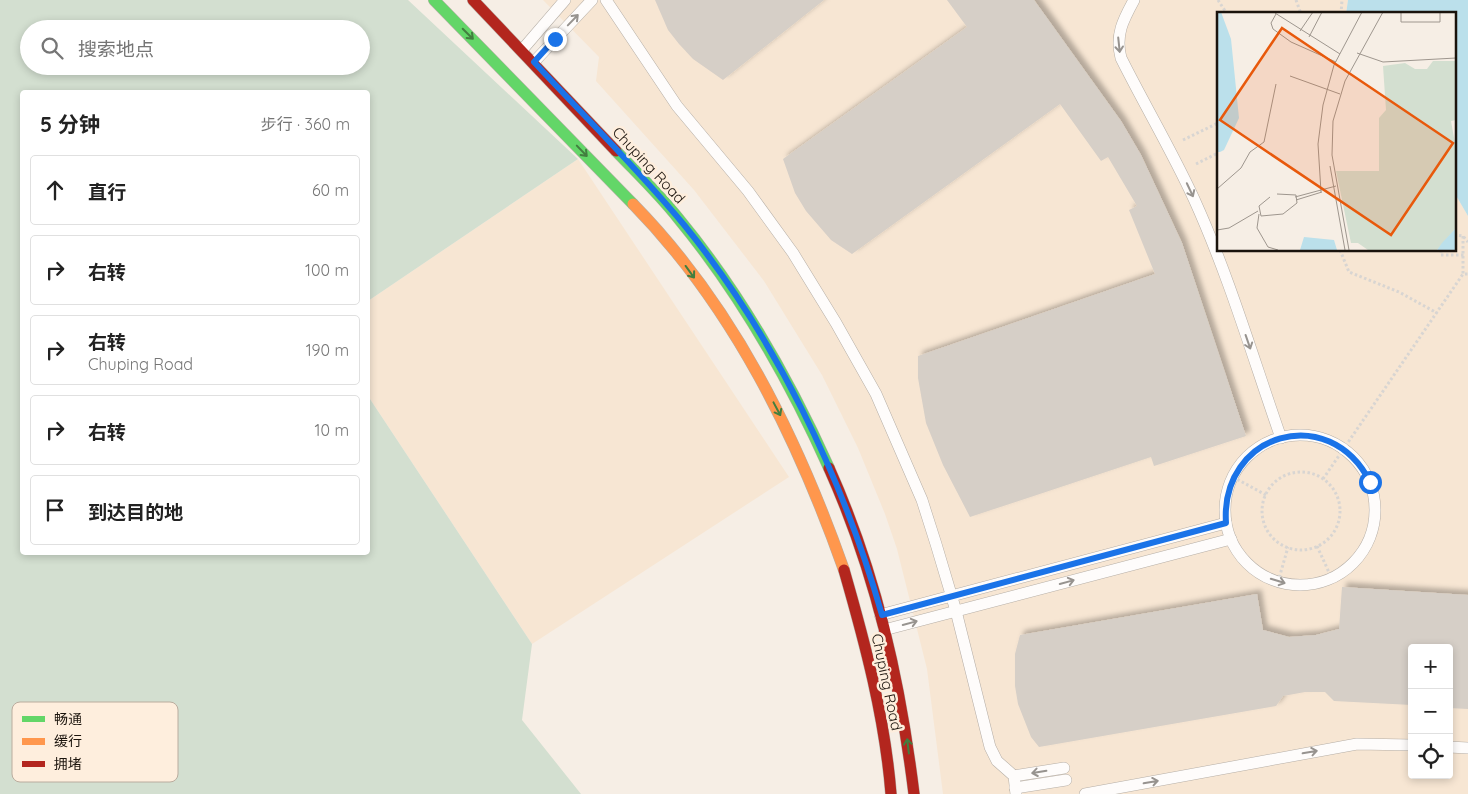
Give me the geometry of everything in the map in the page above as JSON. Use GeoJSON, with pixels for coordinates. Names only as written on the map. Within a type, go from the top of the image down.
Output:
{"type":"FeatureCollection","features":[{"type":"Feature","properties":{"kind":"main road","name":"Chuping Road"},"geometry":{"type":"LineString","coordinates":[[434,0],[515,81],[667,240],[737,341],[774,402],[797,447],[847,578],[863,636],[883,734],[891,794]]}},
{"type":"Feature","properties":{"kind":"main road","name":"Chuping Road"},"geometry":{"type":"LineString","coordinates":[[473,0],[534,62],[673,213],[730,288],[780,371],[837,485],[859,539],[886,630],[902,703],[914,794]]}},
{"type":"Feature","properties":{"kind":"lane"},"geometry":{"type":"LineString","coordinates":[[504,70],[565,0]]}},
{"type":"Feature","properties":{"kind":"lane"},"geometry":{"type":"LineString","coordinates":[[515,81],[592,0]]}},
{"type":"Feature","properties":{"kind":"lane"},"geometry":{"type":"LineString","coordinates":[[606,0],[677,106],[771,222],[836,323],[876,394],[922,500],[952,596],[987,740],[997,761],[1014,776],[1016,791],[1066,780]]}},
{"type":"Feature","properties":{"kind":"lane"},"geometry":{"type":"LineString","coordinates":[[1134,0],[1118,33],[1118,45],[1134,83],[1181,171],[1227,282],[1281,438]]}},
{"type":"Feature","properties":{"kind":"lane"},"geometry":{"type":"LineString","coordinates":[[1307,435],[1332,442],[1344,449],[1355,458],[1370,482],[1374,496],[1374,524],[1364,551],[1344,572],[1332,579],[1305,586],[1278,582],[1254,570],[1236,551],[1230,539],[1226,523],[1226,500],[1233,477],[1248,457],[1269,442],[1281,438],[1307,435]]}},
{"type":"Feature","properties":{"kind":"lane"},"geometry":{"type":"LineString","coordinates":[[859,621],[1226,523]]}},
{"type":"Feature","properties":{"kind":"lane"},"geometry":{"type":"LineString","coordinates":[[863,636],[1230,539]]}},
{"type":"Feature","properties":{"kind":"lane"},"geometry":{"type":"LineString","coordinates":[[1086,794],[1357,744],[1408,745]]}},
{"type":"Feature","properties":{"kind":"lane"},"geometry":{"type":"LineString","coordinates":[[1453,747],[1468,748]]}},
{"type":"Feature","properties":{"kind":"lane"},"geometry":{"type":"LineString","coordinates":[[1014,776],[1064,768]]}},
{"type":"Feature","properties":{"kind":"path"},"geometry":{"type":"LineString","coordinates":[[1218,0],[1226,12]]}},
{"type":"Feature","properties":{"kind":"path"},"geometry":{"type":"LineString","coordinates":[[1296,0],[1300,12]]}},
{"type":"Feature","properties":{"kind":"path"},"geometry":{"type":"LineString","coordinates":[[1169,147],[1217,123]]}},
{"type":"Feature","properties":{"kind":"path"},"geometry":{"type":"LineString","coordinates":[[1181,171],[1217,153]]}},
{"type":"Feature","properties":{"kind":"path"},"geometry":{"type":"LineString","coordinates":[[1456,234],[1463,236],[1468,242]]}},
{"type":"Feature","properties":{"kind":"path"},"geometry":{"type":"LineString","coordinates":[[1323,479],[1466,274],[1463,236]]}},
{"type":"Feature","properties":{"kind":"path"},"geometry":{"type":"LineString","coordinates":[[1340,251],[1349,272],[1398,292],[1437,313]]}},
{"type":"Feature","properties":{"kind":"path"},"geometry":{"type":"LineString","coordinates":[[1441,251],[1441,255],[1464,255]]}},
{"type":"Feature","properties":{"kind":"path"},"geometry":{"type":"LineString","coordinates":[[1295,472],[1314,474],[1323,479],[1336,494],[1340,514],[1332,534],[1317,546],[1302,549],[1288,547],[1278,542],[1265,526],[1263,505],[1266,495],[1278,480],[1295,472]]}},
{"type":"Feature","properties":{"kind":"path"},"geometry":{"type":"LineString","coordinates":[[1233,477],[1266,495]]}},
{"type":"Feature","properties":{"kind":"path"},"geometry":{"type":"LineString","coordinates":[[1317,546],[1332,579]]}},
{"type":"Feature","properties":{"kind":"path"},"geometry":{"type":"LineString","coordinates":[[1278,582],[1288,547]]}},
{"type":"Feature","properties":{"kind":"shaded area"},"geometry":{"type":"Polygon","coordinates":[[[543,0],[1348,0],[1346,12],[1217,12],[1217,251],[1456,251],[1456,195],[1468,216],[1468,794],[943,794],[927,669],[897,549],[858,448],[822,375],[764,281],[694,190],[596,81],[599,57],[543,0]]]}},
{"type":"Feature","properties":{"kind":"shaded area"},"geometry":{"type":"Polygon","coordinates":[[[578,159],[789,477],[532,644],[370,399],[370,300],[578,159]]]}},
{"type":"Feature","properties":{"kind":"green space"},"geometry":{"type":"Polygon","coordinates":[[[0,0],[408,0],[578,159],[370,300],[370,90],[20,90],[20,555],[370,555],[370,399],[532,644],[522,720],[581,794],[0,794],[0,0]]]}},
{"type":"Feature","properties":{"kind":"water"},"geometry":{"type":"Polygon","coordinates":[[[1348,0],[1468,0],[1468,216],[1456,195],[1456,12],[1346,12],[1348,0]]]}},
{"type":"Feature","properties":{"kind":"building"},"geometry":{"type":"Polygon","coordinates":[[[655,0],[824,0],[723,80],[693,59],[679,44],[668,30],[655,0]]]}},
{"type":"Feature","properties":{"kind":"building"},"geometry":{"type":"Polygon","coordinates":[[[947,0],[1034,0],[1121,121],[1141,155],[1182,243],[1246,436],[1154,466],[1151,457],[970,517],[943,465],[926,423],[918,378],[918,356],[1155,274],[1129,210],[1137,206],[1108,157],[1101,161],[1060,104],[852,254],[831,240],[806,211],[795,193],[783,159],[967,27],[947,0]]]}},
{"type":"Feature","properties":{"kind":"building"},"geometry":{"type":"Polygon","coordinates":[[[1342,587],[1468,595],[1468,709],[1453,708],[1453,644],[1408,644],[1408,705],[1334,701],[1325,692],[1305,692],[1283,696],[1276,706],[1039,747],[1031,737],[1018,704],[1015,686],[1015,654],[1020,635],[1257,594],[1263,630],[1289,637],[1316,635],[1339,629],[1342,587]]]}},
{"type":"Feature","properties":{"kind":"traffic: fast"},"geometry":{"type":"LineString","coordinates":[[434,0],[633,204]]}},
{"type":"Feature","properties":{"kind":"traffic: fast"},"geometry":{"type":"LineString","coordinates":[[616,151],[671,209],[722,276],[780,370],[829,468]]}},
{"type":"Feature","properties":{"kind":"traffic: slow"},"geometry":{"type":"LineString","coordinates":[[633,204],[669,244],[702,286],[758,375],[805,471],[826,520],[844,570]]}},
{"type":"Feature","properties":{"kind":"traffic: jam"},"geometry":{"type":"LineString","coordinates":[[473,0],[616,151]]}},
{"type":"Feature","properties":{"kind":"traffic: jam"},"geometry":{"type":"LineString","coordinates":[[829,468],[846,507],[860,547],[884,628],[901,710],[914,794]]}},
{"type":"Feature","properties":{"kind":"traffic: jam"},"geometry":{"type":"LineString","coordinates":[[844,570],[867,653],[879,709],[891,794]]}},
{"type":"Feature","properties":{"kind":"route"},"geometry":{"type":"LineString","coordinates":[[555,39],[534,62],[685,226],[730,288],[776,363],[837,485],[861,545],[882,615],[1226,523],[1225,512],[1228,488],[1240,466],[1258,449],[1269,442],[1281,438],[1307,435],[1332,442],[1355,458],[1364,469],[1370,482]]}}]}
